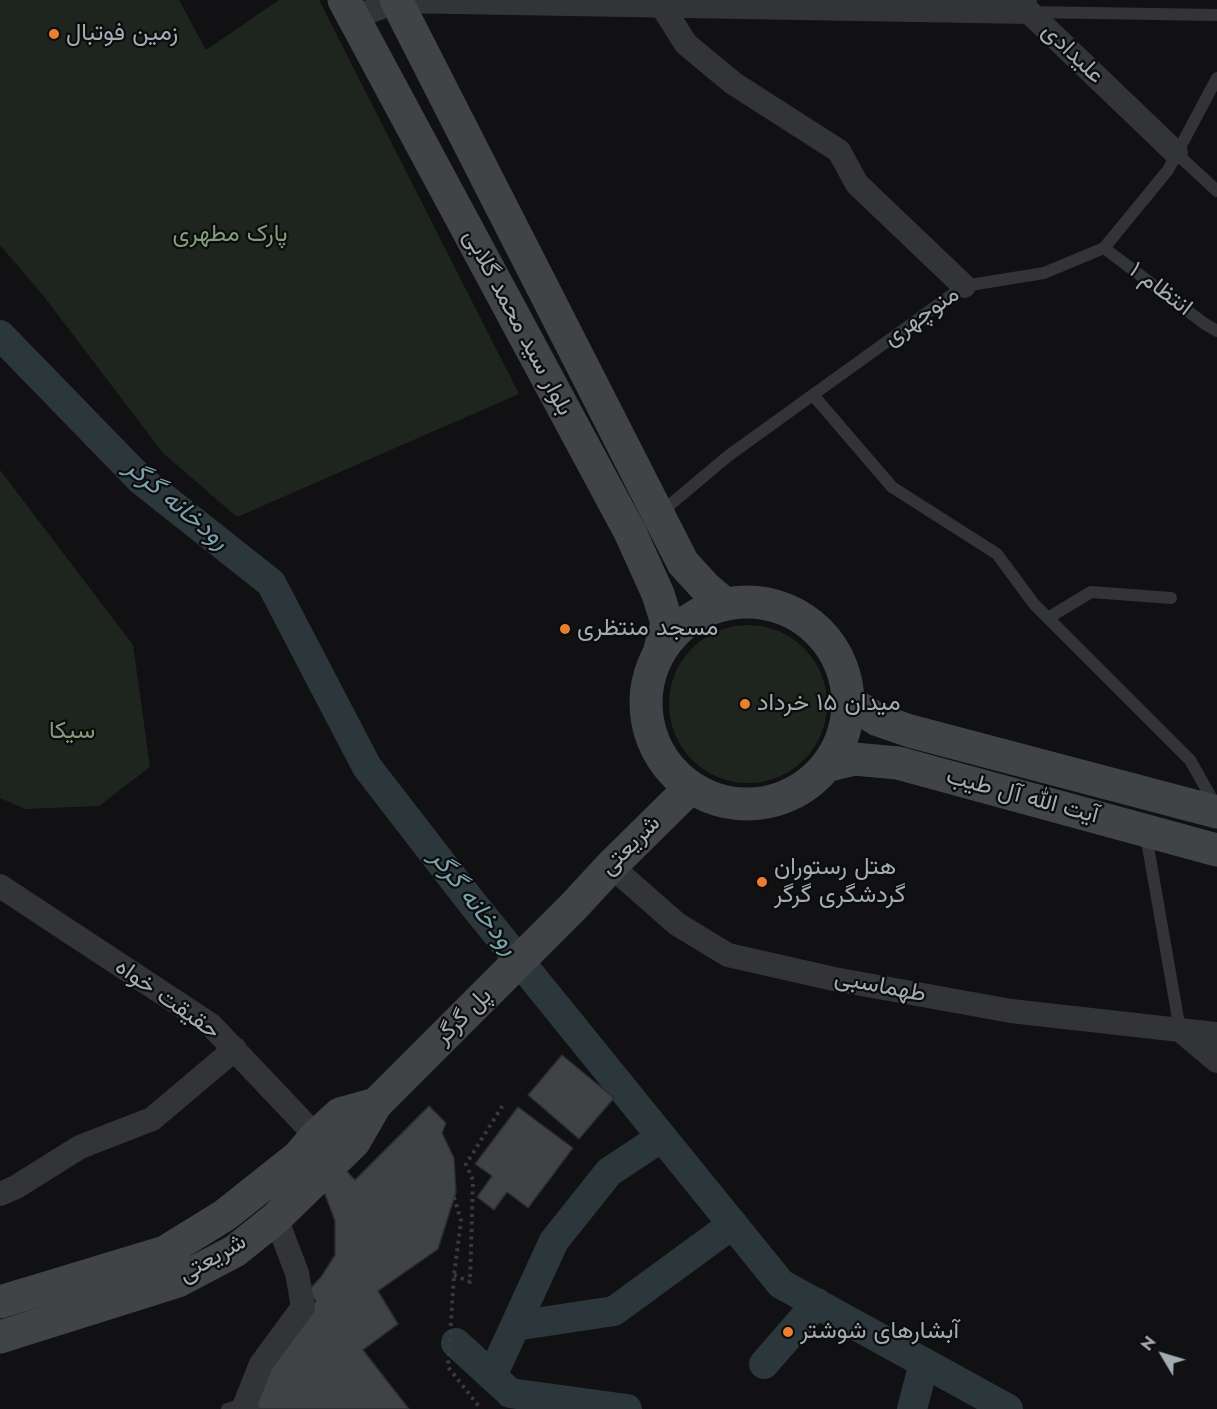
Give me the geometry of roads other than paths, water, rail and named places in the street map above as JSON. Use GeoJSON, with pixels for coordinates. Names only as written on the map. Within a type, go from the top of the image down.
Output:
{"type":"FeatureCollection","features":[{"type":"Feature","properties":{"kind":"main road","name":"بلوار سید محمد گلابی"},"geometry":{"type":"LineString","coordinates":[[397,0],[683,563],[705,587],[725,604]]}},
{"type":"Feature","properties":{"kind":"main road","name":"بلوار سید محمد گلابی"},"geometry":{"type":"LineString","coordinates":[[348,9],[630,532],[658,594],[667,622],[659,653]]}},
{"type":"Feature","properties":{"kind":"main road"},"geometry":{"type":"LineString","coordinates":[[753,602],[781,607],[805,620],[828,642],[843,670],[848,701],[843,735],[826,766],[804,787],[777,800],[747,805],[717,801],[690,788],[668,767],[652,741],[645,712],[648,681],[659,653],[676,631],[699,614],[725,604],[753,602]]}},
{"type":"Feature","properties":{"kind":"main road","name":"آیت الله آل طیب"},"geometry":{"type":"LineString","coordinates":[[848,701],[878,720],[910,731],[1217,812]]}},
{"type":"Feature","properties":{"kind":"main road","name":"آیت الله آل طیب"},"geometry":{"type":"LineString","coordinates":[[826,766],[855,759],[898,764],[1217,850]]}},
{"type":"Feature","properties":{"kind":"main road","name":"شریعتی"},"geometry":{"type":"LineString","coordinates":[[574,906],[690,788]]}},
{"type":"Feature","properties":{"kind":"main road","name":"پل گرگر"},"geometry":{"type":"LineString","coordinates":[[404,1077],[574,906]]}},
{"type":"Feature","properties":{"kind":"main road","name":"شریعتی"},"geometry":{"type":"LineString","coordinates":[[0,1337],[178,1281],[235,1251],[276,1218],[354,1142],[376,1104],[404,1077]]}},
{"type":"Feature","properties":{"kind":"main road","name":"شریعتی"},"geometry":{"type":"LineString","coordinates":[[0,1302],[165,1252],[225,1215],[298,1157],[340,1114],[376,1104]]}},
{"type":"Feature","properties":{"kind":"street","name":"علیدادی"},"geometry":{"type":"LineString","coordinates":[[348,9],[397,0],[662,6],[1030,6],[1176,153]]}},
{"type":"Feature","properties":{"kind":"street"},"geometry":{"type":"LineString","coordinates":[[662,6],[686,44],[694,51],[733,82],[839,151],[857,184],[963,286]]}},
{"type":"Feature","properties":{"kind":"street","name":"طهماسبی"},"geometry":{"type":"LineString","coordinates":[[611,866],[677,924],[728,955],[834,979],[1011,1011],[1217,1034]]}},
{"type":"Feature","properties":{"kind":"street","name":"حقیقت خواه"},"geometry":{"type":"LineString","coordinates":[[0,886],[211,1025],[316,1136]]}},
{"type":"Feature","properties":{"kind":"street"},"geometry":{"type":"LineString","coordinates":[[1180,1030],[1217,1061]]}},
{"type":"Feature","properties":{"kind":"street"},"geometry":{"type":"LineString","coordinates":[[0,1194],[16,1187],[80,1147],[153,1119],[235,1049]]}},
{"type":"Feature","properties":{"kind":"street"},"geometry":{"type":"LineString","coordinates":[[240,1407],[261,1364],[303,1307],[297,1274],[276,1218]]}},
{"type":"Feature","properties":{"kind":"lane"},"geometry":{"type":"LineString","coordinates":[[1030,6],[1217,15]]}},
{"type":"Feature","properties":{"kind":"lane","name":"منوچهری"},"geometry":{"type":"LineString","coordinates":[[658,515],[728,456],[963,286],[1044,273],[1104,248],[1168,170],[1217,78]]}},
{"type":"Feature","properties":{"kind":"lane","name":"علیدادی"},"geometry":{"type":"LineString","coordinates":[[1176,153],[1217,190]]}},
{"type":"Feature","properties":{"kind":"lane","name":"انتظام ۱"},"geometry":{"type":"LineString","coordinates":[[1104,248],[1204,324],[1217,331]]}},
{"type":"Feature","properties":{"kind":"lane"},"geometry":{"type":"LineString","coordinates":[[813,395],[892,487],[997,554],[1034,604],[1190,760],[1217,807]]}},
{"type":"Feature","properties":{"kind":"lane"},"geometry":{"type":"LineString","coordinates":[[1048,618],[1090,592],[1172,598]]}},
{"type":"Feature","properties":{"kind":"lane"},"geometry":{"type":"LineString","coordinates":[[1146,831],[1180,1030]]}},
{"type":"Feature","properties":{"kind":"waterway","name":"رودخانه گرگر"},"geometry":{"type":"LineString","coordinates":[[0,335],[141,480],[271,583],[367,767],[473,904],[781,1284],[1008,1409]]}},
{"type":"Feature","properties":{"kind":"waterway"},"geometry":{"type":"LineString","coordinates":[[492,1376],[554,1241],[609,1172],[662,1137]]}},
{"type":"Feature","properties":{"kind":"waterway"},"geometry":{"type":"LineString","coordinates":[[515,1326],[614,1311],[733,1224]]}},
{"type":"Feature","properties":{"kind":"waterway"},"geometry":{"type":"LineString","coordinates":[[764,1364],[817,1303]]}},
{"type":"Feature","properties":{"kind":"waterway"},"geometry":{"type":"LineString","coordinates":[[456,1343],[505,1388]]}},
{"type":"Feature","properties":{"kind":"waterway"},"geometry":{"type":"LineString","coordinates":[[912,1409],[924,1363]]}},
{"type":"Feature","properties":{"kind":"waterway"},"geometry":{"type":"LineString","coordinates":[[510,1393],[627,1409]]}},
{"type":"Feature","properties":{"kind":"place","name":"زمین فوتبال"},"geometry":{"type":"Point","coordinates":[54,34]}},
{"type":"Feature","properties":{"kind":"place","name":"مسجد منتظری"},"geometry":{"type":"Point","coordinates":[565,629]}},
{"type":"Feature","properties":{"kind":"place","name":"میدان ۱۵ خرداد"},"geometry":{"type":"Point","coordinates":[745,704]}},
{"type":"Feature","properties":{"kind":"place","name":"هتل رستوران گردشگری گرگر"},"geometry":{"type":"Point","coordinates":[762,882]}},
{"type":"Feature","properties":{"kind":"place","name":"آبشارهای شوشتر"},"geometry":{"type":"Point","coordinates":[788,1332]}},
{"type":"Feature","properties":{"kind":"park label","name":"پارک مطهری"},"geometry":{"type":"Point","coordinates":[230,235]}},
{"type":"Feature","properties":{"kind":"park label","name":"سیکا"},"geometry":{"type":"Point","coordinates":[72,732]}}]}
